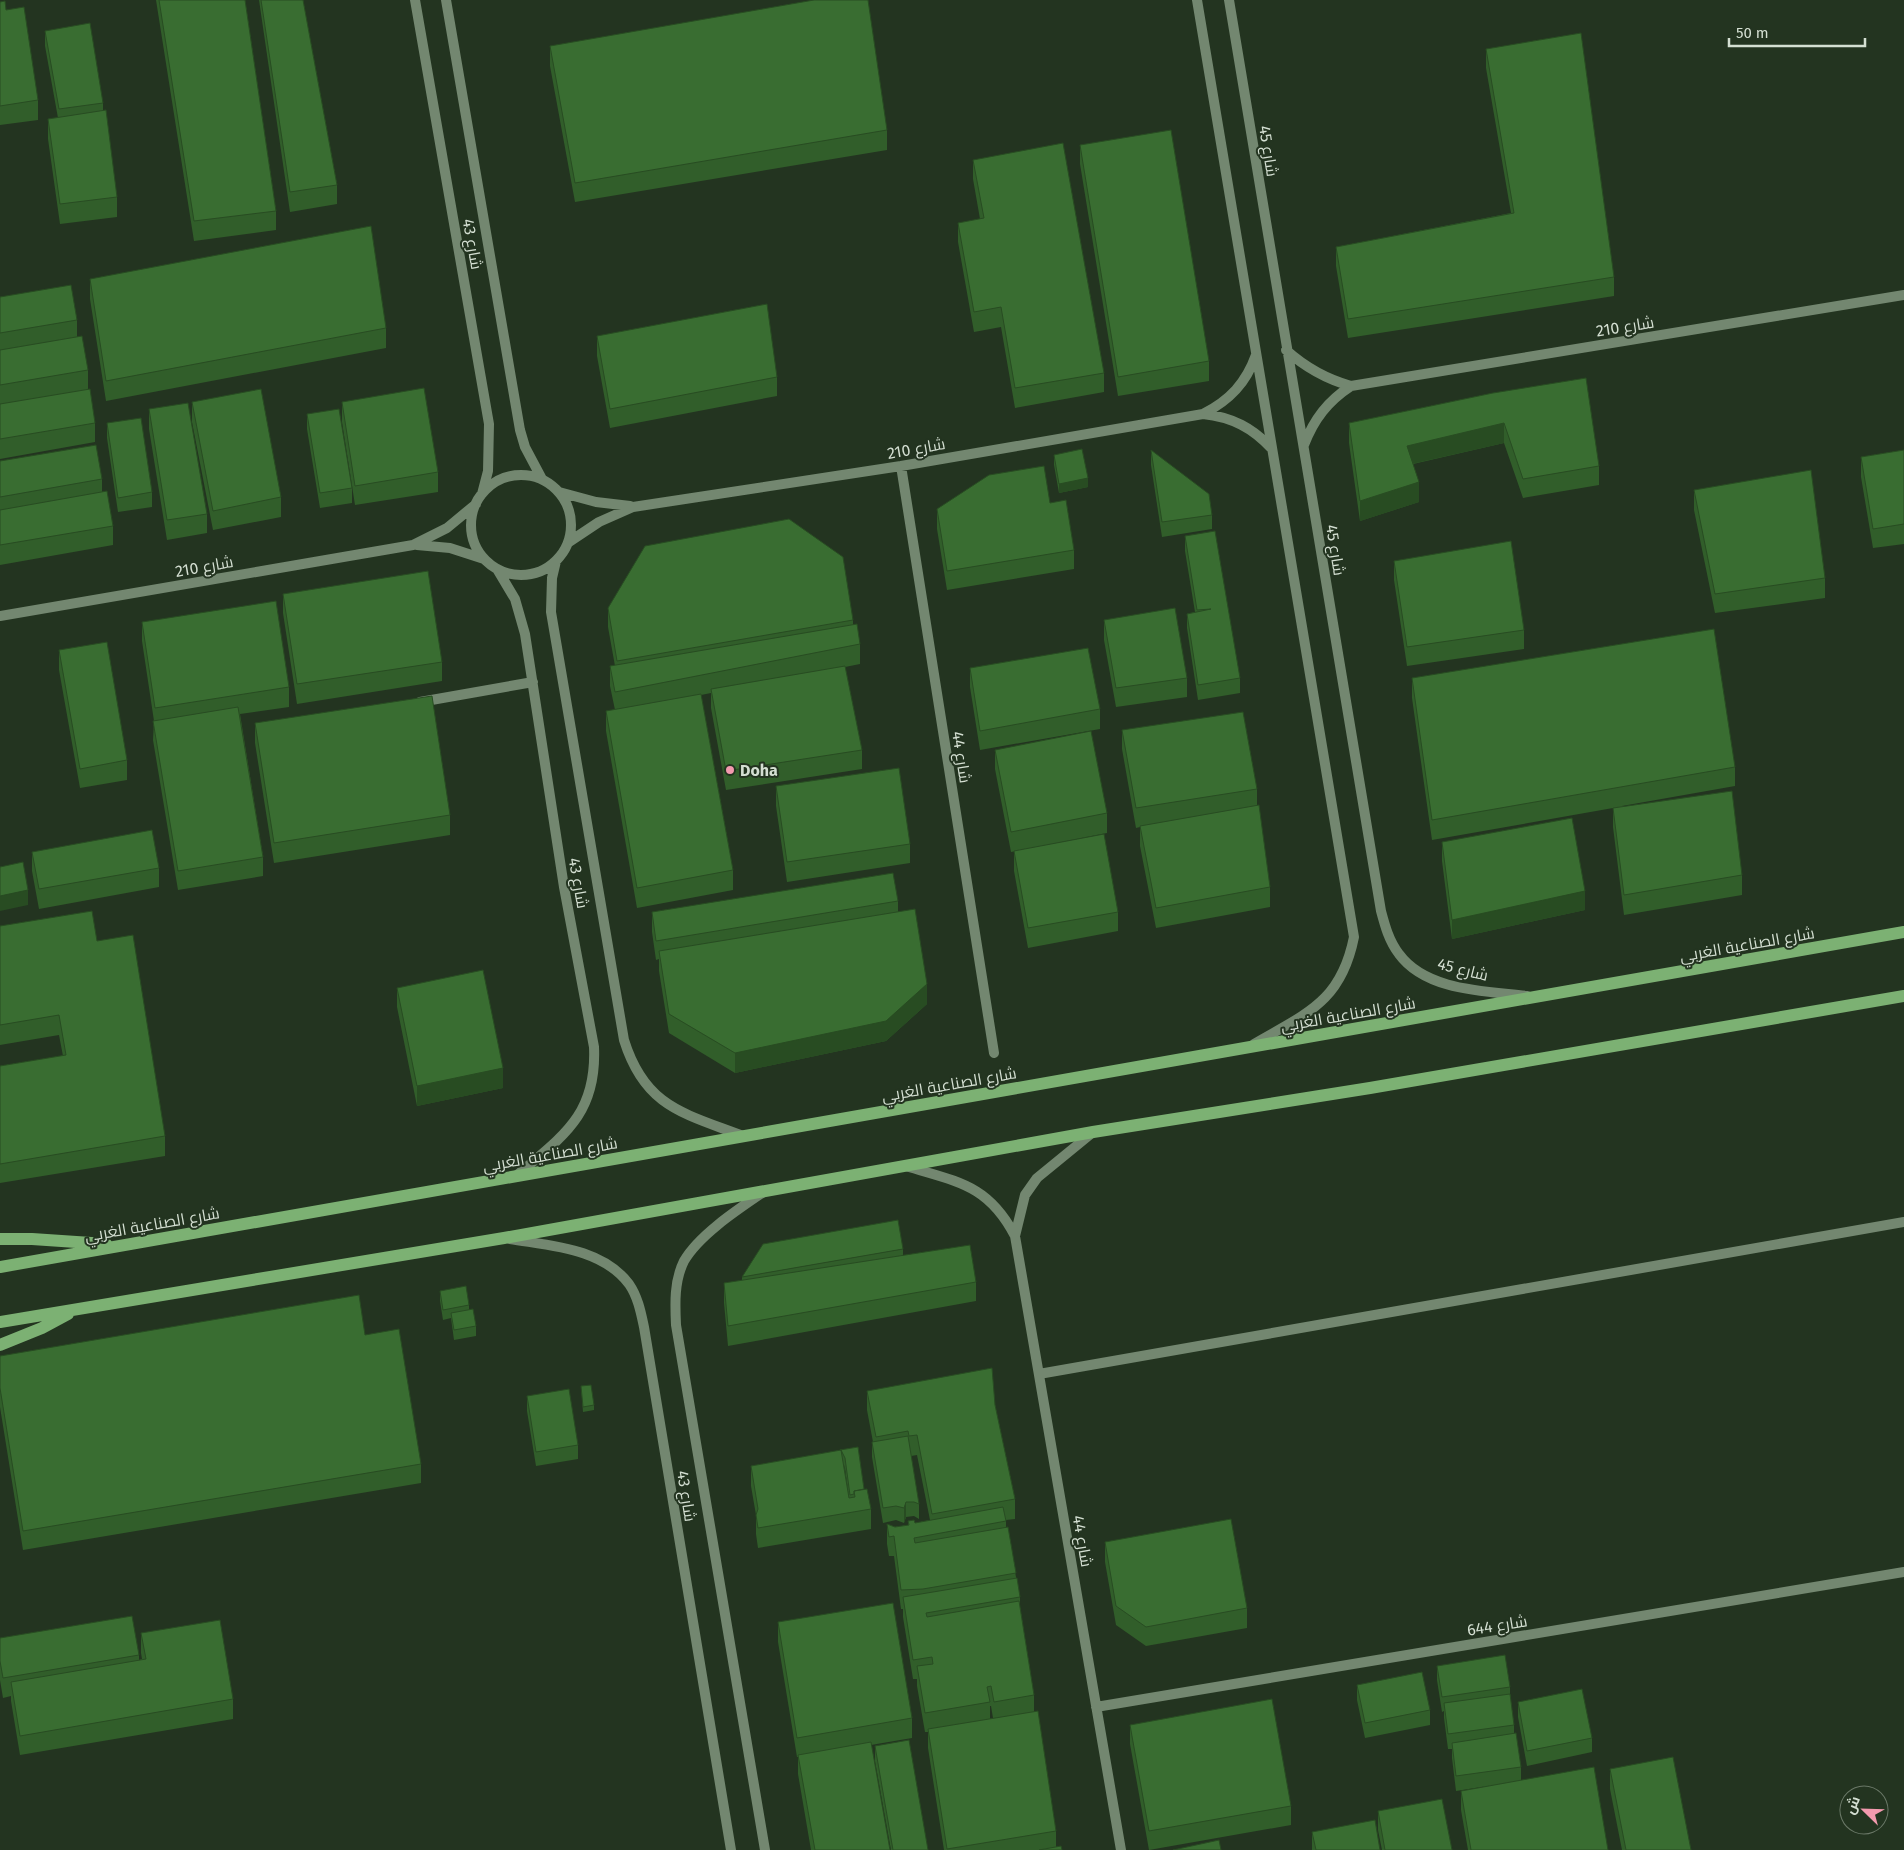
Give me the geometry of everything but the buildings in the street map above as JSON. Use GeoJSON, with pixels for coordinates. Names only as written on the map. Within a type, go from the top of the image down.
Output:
{"type":"FeatureCollection","features":[{"type":"Feature","properties":{"kind":"main road","name":"شارع الصناعية الغربي"},"geometry":{"type":"LineString","coordinates":[[0,1267],[1538,998],[1904,932]]}},
{"type":"Feature","properties":{"kind":"main road"},"geometry":{"type":"LineString","coordinates":[[0,1322],[504,1238],[1094,1132],[1370,1088],[1904,996]]}},
{"type":"Feature","properties":{"kind":"main road"},"geometry":{"type":"LineString","coordinates":[[0,1239],[32,1239],[126,1246]]}},
{"type":"Feature","properties":{"kind":"main road"},"geometry":{"type":"LineString","coordinates":[[0,1346],[42,1328],[76,1310]]}},
{"type":"Feature","properties":{"kind":"street","name":"شارع 43"},"geometry":{"type":"LineString","coordinates":[[415,0],[489,424],[488,463],[482,494]]}},
{"type":"Feature","properties":{"kind":"street","name":"شارع 43"},"geometry":{"type":"LineString","coordinates":[[446,0],[520,430],[528,455],[542,479]]}},
{"type":"Feature","properties":{"kind":"street"},"geometry":{"type":"LineString","coordinates":[[1197,0],[1354,937],[1349,962],[1338,984],[1321,1002],[1246,1049]]}},
{"type":"Feature","properties":{"kind":"street","name":"شارع 45"},"geometry":{"type":"LineString","coordinates":[[1228,0],[1381,911],[1387,932],[1399,954],[1416,971],[1441,982],[1468,989],[1538,998]]}},
{"type":"Feature","properties":{"kind":"street","name":"شارع 210"},"geometry":{"type":"LineString","coordinates":[[1304,445],[1309,431],[1322,411],[1338,394],[1352,386],[1904,295]]}},
{"type":"Feature","properties":{"kind":"street","name":"شارع 210"},"geometry":{"type":"LineString","coordinates":[[1286,350],[1310,369],[1330,379],[1352,386]]}},
{"type":"Feature","properties":{"kind":"street","name":"شارع 210"},"geometry":{"type":"LineString","coordinates":[[1203,414],[1231,396],[1246,377],[1256,354]]}},
{"type":"Feature","properties":{"kind":"street","name":"شارع 210"},"geometry":{"type":"LineString","coordinates":[[569,542],[600,522],[633,507],[901,466],[1203,414],[1219,416],[1249,428],[1272,449]]}},
{"type":"Feature","properties":{"kind":"street","name":"شارع 44"},"geometry":{"type":"LineString","coordinates":[[901,466],[994,1053]]}},
{"type":"Feature","properties":{"kind":"street"},"geometry":{"type":"LineString","coordinates":[[520,475],[542,479],[559,492],[566,501],[572,521],[569,542],[556,561],[546,569],[528,575],[509,574],[497,569],[484,559],[477,549],[471,527],[476,504],[490,486],[510,476],[520,475]]}},
{"type":"Feature","properties":{"kind":"street","name":"شارع 210"},"geometry":{"type":"LineString","coordinates":[[559,492],[596,502],[633,507]]}},
{"type":"Feature","properties":{"kind":"street","name":"شارع 210"},"geometry":{"type":"LineString","coordinates":[[413,545],[447,528],[476,504]]}},
{"type":"Feature","properties":{"kind":"street","name":"شارع 210"},"geometry":{"type":"LineString","coordinates":[[0,616],[413,545],[450,548],[484,559]]}},
{"type":"Feature","properties":{"kind":"street","name":"شارع 43"},"geometry":{"type":"LineString","coordinates":[[556,561],[552,578],[551,612],[626,1048],[631,1065],[644,1085],[662,1101],[683,1113],[743,1136]]}},
{"type":"Feature","properties":{"kind":"street","name":"شارع 43"},"geometry":{"type":"LineString","coordinates":[[497,569],[507,584],[521,616],[533,682],[564,887],[594,1047],[595,1069],[591,1090],[578,1116],[554,1143],[515,1177]]}},
{"type":"Feature","properties":{"kind":"street"},"geometry":{"type":"LineString","coordinates":[[405,705],[533,682]]}},
{"type":"Feature","properties":{"kind":"street","name":"شارع 44"},"geometry":{"type":"LineString","coordinates":[[1015,1236],[1025,1195],[1037,1178],[1094,1132]]}},
{"type":"Feature","properties":{"kind":"street","name":"شارع 44"},"geometry":{"type":"LineString","coordinates":[[904,1166],[975,1189],[992,1202],[1005,1217],[1015,1236],[1121,1850]]}},
{"type":"Feature","properties":{"kind":"street","name":"شارع 43"},"geometry":{"type":"LineString","coordinates":[[763,1192],[709,1232],[685,1261],[674,1300],[676,1326],[765,1850]]}},
{"type":"Feature","properties":{"kind":"street"},"geometry":{"type":"LineString","coordinates":[[1039,1374],[1904,1222]]}},
{"type":"Feature","properties":{"kind":"street","name":"شارع 43"},"geometry":{"type":"LineString","coordinates":[[504,1238],[564,1248],[601,1260],[617,1270],[630,1285],[638,1302],[644,1327],[731,1850]]}},
{"type":"Feature","properties":{"kind":"street","name":"شارع 644"},"geometry":{"type":"LineString","coordinates":[[1096,1707],[1904,1572]]}},
{"type":"Feature","properties":{"kind":"place","name":"Doha"},"geometry":{"type":"Point","coordinates":[730,770]}}]}
